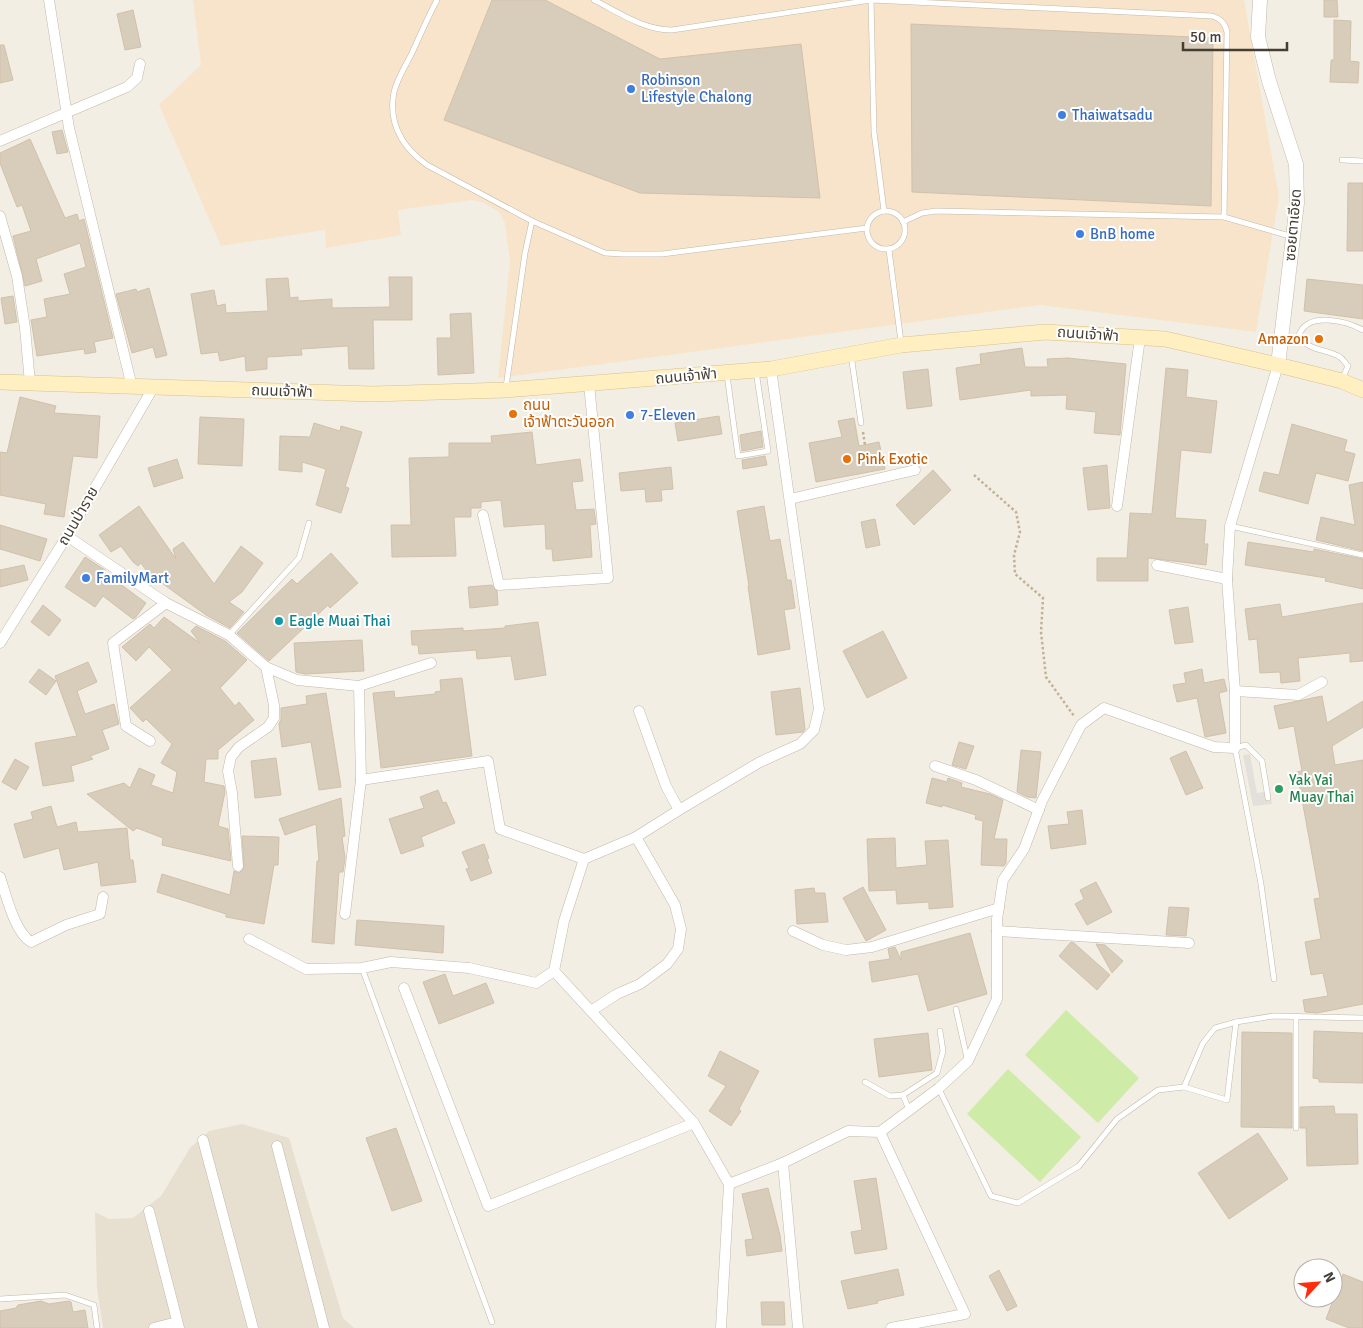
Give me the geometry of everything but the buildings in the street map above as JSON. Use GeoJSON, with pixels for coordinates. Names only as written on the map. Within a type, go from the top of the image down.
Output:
{"type":"FeatureCollection","features":[{"type":"Feature","properties":{"kind":"main road","name":"ถนนเจ้าฟ้า"},"geometry":{"type":"LineString","coordinates":[[0,382],[372,394],[506,390],[764,370],[901,345],[1046,332],[1165,339],[1342,381],[1363,390]]}},
{"type":"Feature","properties":{"kind":"street"},"geometry":{"type":"LineString","coordinates":[[50,0],[66,113],[132,387]]}},
{"type":"Feature","properties":{"kind":"street","name":"ซอยตาเอียด"},"geometry":{"type":"LineString","coordinates":[[1260,0],[1258,37],[1269,81],[1296,164],[1297,203],[1278,365]]}},
{"type":"Feature","properties":{"kind":"street"},"geometry":{"type":"LineString","coordinates":[[0,141],[127,87],[137,78],[140,64]]}},
{"type":"Feature","properties":{"kind":"street"},"geometry":{"type":"LineString","coordinates":[[0,216],[17,276],[25,328],[30,383]]}},
{"type":"Feature","properties":{"kind":"street"},"geometry":{"type":"LineString","coordinates":[[1117,506],[1140,338]]}},
{"type":"Feature","properties":{"kind":"street"},"geometry":{"type":"LineString","coordinates":[[729,1184],[783,1163],[848,1131],[880,1132],[938,1088],[968,1061],[997,999],[997,931],[1003,880],[1024,849],[1039,810],[1081,725],[1104,708],[1214,747],[1235,748],[1235,691],[1227,578],[1230,526],[1278,365]]}},
{"type":"Feature","properties":{"kind":"street"},"geometry":{"type":"LineString","coordinates":[[361,780],[488,761],[500,829],[584,859],[636,837],[760,762],[800,744],[814,730],[819,709],[790,499],[764,370]]}},
{"type":"Feature","properties":{"kind":"street"},"geometry":{"type":"LineString","coordinates":[[483,515],[499,585],[608,578],[589,384]]}},
{"type":"Feature","properties":{"kind":"street","name":"ถนนป่าราย"},"geometry":{"type":"LineString","coordinates":[[0,643],[67,536],[153,388]]}},
{"type":"Feature","properties":{"kind":"street"},"geometry":{"type":"LineString","coordinates":[[790,499],[915,470]]}},
{"type":"Feature","properties":{"kind":"street"},"geometry":{"type":"LineString","coordinates":[[67,536],[166,603],[228,635],[266,667],[297,680],[359,686],[431,663]]}},
{"type":"Feature","properties":{"kind":"street"},"geometry":{"type":"LineString","coordinates":[[1157,565],[1227,578]]}},
{"type":"Feature","properties":{"kind":"street"},"geometry":{"type":"LineString","coordinates":[[150,741],[126,726],[113,643],[166,603]]}},
{"type":"Feature","properties":{"kind":"street"},"geometry":{"type":"LineString","coordinates":[[238,866],[232,793],[228,771],[231,757],[239,747],[268,727],[274,718],[274,700],[266,667]]}},
{"type":"Feature","properties":{"kind":"street"},"geometry":{"type":"LineString","coordinates":[[1235,691],[1298,695],[1322,682]]}},
{"type":"Feature","properties":{"kind":"street"},"geometry":{"type":"LineString","coordinates":[[345,914],[361,780],[359,686]]}},
{"type":"Feature","properties":{"kind":"street"},"geometry":{"type":"LineString","coordinates":[[639,711],[666,786],[679,810]]}},
{"type":"Feature","properties":{"kind":"street"},"geometry":{"type":"LineString","coordinates":[[935,766],[976,780],[1039,810]]}},
{"type":"Feature","properties":{"kind":"street"},"geometry":{"type":"LineString","coordinates":[[590,1011],[617,994],[640,984],[667,964],[678,949],[681,929],[675,905],[636,837]]}},
{"type":"Feature","properties":{"kind":"street"},"geometry":{"type":"LineString","coordinates":[[249,939],[306,969],[362,968],[391,962],[459,968],[536,983],[554,971],[564,921],[584,859]]}},
{"type":"Feature","properties":{"kind":"street"},"geometry":{"type":"LineString","coordinates":[[0,876],[19,929],[25,939],[31,942],[66,925],[100,914],[103,897]]}},
{"type":"Feature","properties":{"kind":"street"},"geometry":{"type":"LineString","coordinates":[[793,932],[823,945],[846,950],[872,947],[999,908]]}},
{"type":"Feature","properties":{"kind":"street"},"geometry":{"type":"LineString","coordinates":[[997,931],[1189,943]]}},
{"type":"Feature","properties":{"kind":"street"},"geometry":{"type":"LineString","coordinates":[[554,971],[694,1123],[729,1184],[721,1328]]}},
{"type":"Feature","properties":{"kind":"street"},"geometry":{"type":"LineString","coordinates":[[404,988],[488,1206],[694,1123]]}},
{"type":"Feature","properties":{"kind":"street"},"geometry":{"type":"LineString","coordinates":[[880,1132],[964,1314],[891,1328]]}},
{"type":"Feature","properties":{"kind":"street"},"geometry":{"type":"LineString","coordinates":[[203,1140],[253,1328]]}},
{"type":"Feature","properties":{"kind":"street"},"geometry":{"type":"LineString","coordinates":[[277,1146],[324,1328]]}},
{"type":"Feature","properties":{"kind":"street"},"geometry":{"type":"LineString","coordinates":[[783,1163],[798,1328]]}},
{"type":"Feature","properties":{"kind":"street"},"geometry":{"type":"LineString","coordinates":[[149,1211],[178,1325],[154,1328]]}},
{"type":"Feature","properties":{"kind":"lane"},"geometry":{"type":"LineString","coordinates":[[437,0],[395,90],[394,123],[399,136],[415,157],[427,165],[532,221],[605,253],[623,254],[662,254],[867,228]]}},
{"type":"Feature","properties":{"kind":"lane"},"geometry":{"type":"LineString","coordinates":[[594,0],[646,27],[660,30],[672,30],[872,0],[1182,14],[1218,18],[1223,21],[1227,32],[1224,217]]}},
{"type":"Feature","properties":{"kind":"lane"},"geometry":{"type":"LineString","coordinates":[[872,0],[874,132],[884,211]]}},
{"type":"Feature","properties":{"kind":"lane"},"geometry":{"type":"LineString","coordinates":[[1342,160],[1363,162]]}},
{"type":"Feature","properties":{"kind":"lane"},"geometry":{"type":"LineString","coordinates":[[903,222],[922,213],[936,210],[1224,217],[1293,237]]}},
{"type":"Feature","properties":{"kind":"lane"},"geometry":{"type":"LineString","coordinates":[[884,211],[895,214],[903,222],[905,228],[903,239],[894,248],[889,250],[883,250],[873,244],[867,234],[867,228],[873,216],[884,211]]}},
{"type":"Feature","properties":{"kind":"lane"},"geometry":{"type":"LineString","coordinates":[[506,390],[525,252],[532,221]]}},
{"type":"Feature","properties":{"kind":"lane"},"geometry":{"type":"LineString","coordinates":[[889,250],[901,345]]}},
{"type":"Feature","properties":{"kind":"lane"},"geometry":{"type":"LineString","coordinates":[[1342,381],[1348,366],[1342,357],[1312,347],[1303,342],[1299,335],[1308,324],[1317,320],[1341,323],[1363,330]]}},
{"type":"Feature","properties":{"kind":"lane"},"geometry":{"type":"LineString","coordinates":[[851,354],[861,423]]}},
{"type":"Feature","properties":{"kind":"lane"},"geometry":{"type":"LineString","coordinates":[[727,373],[738,456],[768,451],[764,370]]}},
{"type":"Feature","properties":{"kind":"lane"},"geometry":{"type":"LineString","coordinates":[[228,635],[298,558],[309,523]]}},
{"type":"Feature","properties":{"kind":"lane"},"geometry":{"type":"LineString","coordinates":[[1230,526],[1363,555]]}},
{"type":"Feature","properties":{"kind":"lane"},"geometry":{"type":"LineString","coordinates":[[1268,798],[1262,762],[1246,746],[1235,748],[1261,884],[1274,979]]}},
{"type":"Feature","properties":{"kind":"lane"},"geometry":{"type":"LineString","coordinates":[[362,968],[492,1322]]}},
{"type":"Feature","properties":{"kind":"lane"},"geometry":{"type":"LineString","coordinates":[[956,1008],[968,1061]]}},
{"type":"Feature","properties":{"kind":"lane"},"geometry":{"type":"LineString","coordinates":[[1184,1087],[1203,1043],[1215,1028],[1236,1022],[1273,1016],[1363,1018]]}},
{"type":"Feature","properties":{"kind":"lane"},"geometry":{"type":"LineString","coordinates":[[1296,1016],[1296,1128]]}},
{"type":"Feature","properties":{"kind":"lane"},"geometry":{"type":"LineString","coordinates":[[938,1088],[991,1196],[1018,1203],[1079,1166],[1117,1119],[1158,1090],[1184,1087],[1227,1100],[1236,1022]]}},
{"type":"Feature","properties":{"kind":"lane"},"geometry":{"type":"LineString","coordinates":[[865,1082],[890,1096],[903,1095],[937,1073],[943,1052],[940,1031]]}},
{"type":"Feature","properties":{"kind":"lane"},"geometry":{"type":"LineString","coordinates":[[903,1095],[909,1110]]}},
{"type":"Feature","properties":{"kind":"lane"},"geometry":{"type":"LineString","coordinates":[[0,1299],[65,1295],[94,1305],[98,1328]]}},
{"type":"Feature","properties":{"kind":"path"},"geometry":{"type":"LineString","coordinates":[[861,423],[865,444]]}},
{"type":"Feature","properties":{"kind":"path"},"geometry":{"type":"LineString","coordinates":[[974,475],[1016,512],[1020,532],[1014,555],[1015,574],[1043,598],[1041,632],[1046,677],[1081,725]]}},
{"type":"Feature","properties":{"kind":"shaded area"},"geometry":{"type":"Polygon","coordinates":[[[193,0],[1244,0],[1279,197],[1256,332],[1040,305],[498,378],[510,262],[505,223],[499,212],[484,203],[472,200],[398,210],[401,235],[326,248],[325,230],[221,246],[159,105],[201,65],[193,0]]]}},
{"type":"Feature","properties":{"kind":"shaded area"},"geometry":{"type":"Polygon","coordinates":[[[1250,754],[1257,793],[1270,791],[1272,804],[1253,806],[1243,755],[1250,754]]]}},
{"type":"Feature","properties":{"kind":"shaded area"},"geometry":{"type":"Polygon","coordinates":[[[242,1124],[289,1138],[343,1318],[354,1328],[103,1328],[97,1288],[95,1212],[109,1219],[133,1218],[161,1196],[190,1148],[209,1131],[242,1124]]]}},
{"type":"Feature","properties":{"kind":"green space"},"geometry":{"type":"Polygon","coordinates":[[[1066,1010],[1139,1078],[1098,1123],[1025,1055],[1066,1010]]]}},
{"type":"Feature","properties":{"kind":"green space"},"geometry":{"type":"Polygon","coordinates":[[[1008,1069],[1081,1137],[1040,1182],[967,1114],[1008,1069]]]}},
{"type":"Feature","properties":{"kind":"place","name":"Robinson Lifestyle Chalong"},"geometry":{"type":"Point","coordinates":[631,89]}},
{"type":"Feature","properties":{"kind":"place","name":"Thaiwatsadu"},"geometry":{"type":"Point","coordinates":[1062,115]}},
{"type":"Feature","properties":{"kind":"place","name":"BnB home"},"geometry":{"type":"Point","coordinates":[1080,234]}},
{"type":"Feature","properties":{"kind":"place","name":"Amazon"},"geometry":{"type":"Point","coordinates":[1319,339]}},
{"type":"Feature","properties":{"kind":"place","name":"ถนน เจ้าฟ้าตะวันออก"},"geometry":{"type":"Point","coordinates":[513,414]}},
{"type":"Feature","properties":{"kind":"place","name":"7-Eleven"},"geometry":{"type":"Point","coordinates":[630,415]}},
{"type":"Feature","properties":{"kind":"place","name":"Pink Exotic"},"geometry":{"type":"Point","coordinates":[847,459]}},
{"type":"Feature","properties":{"kind":"place","name":"FamilyMart"},"geometry":{"type":"Point","coordinates":[86,578]}},
{"type":"Feature","properties":{"kind":"place","name":"Eagle Muai Thai"},"geometry":{"type":"Point","coordinates":[279,621]}},
{"type":"Feature","properties":{"kind":"place","name":"Yak Yai Muay Thai"},"geometry":{"type":"Point","coordinates":[1279,789]}}]}
